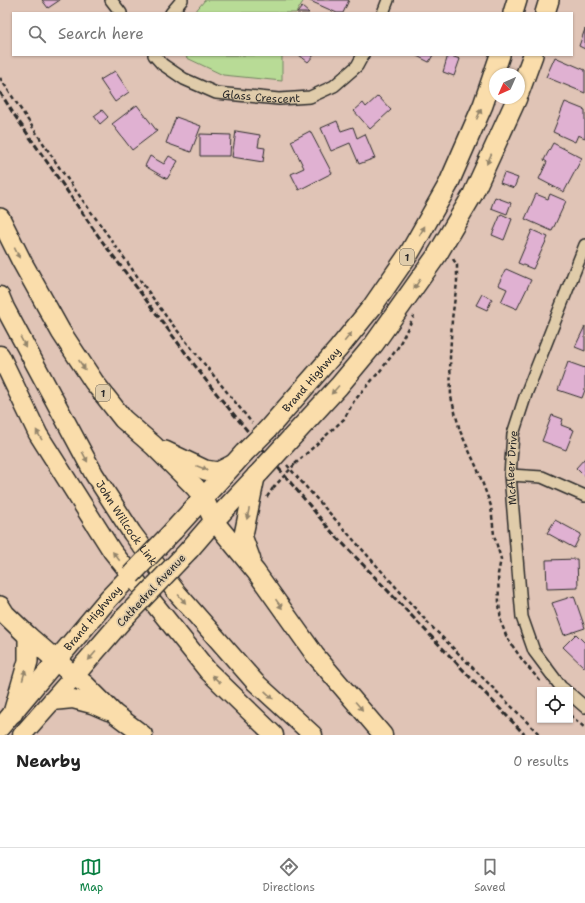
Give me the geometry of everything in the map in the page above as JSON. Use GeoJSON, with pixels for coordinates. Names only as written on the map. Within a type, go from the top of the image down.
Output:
{"type":"FeatureCollection","features":[{"type":"Feature","properties":{"kind":"highway"},"geometry":{"type":"LineString","coordinates":[[513,12],[517,0]]}},
{"type":"Feature","properties":{"kind":"highway"},"geometry":{"type":"LineString","coordinates":[[545,12],[549,0]]}},
{"type":"Feature","properties":{"kind":"highway","name":"Brand Highway"},"geometry":{"type":"LineString","coordinates":[[56,660],[109,598],[267,430],[338,349],[372,307],[410,252],[448,185],[483,105],[500,56]]}},
{"type":"Feature","properties":{"kind":"highway"},"geometry":{"type":"LineString","coordinates":[[525,77],[533,56]]}},
{"type":"Feature","properties":{"kind":"highway","name":"Cathedral Avenue"},"geometry":{"type":"LineString","coordinates":[[74,676],[125,617],[189,550],[339,386],[374,344],[437,255],[473,194],[514,104]]}},
{"type":"Feature","properties":{"kind":"highway","name":"1"},"geometry":{"type":"LineString","coordinates":[[0,218],[60,332],[94,382],[123,419],[154,446],[203,497]]}},
{"type":"Feature","properties":{"kind":"highway","name":"1"},"geometry":{"type":"LineString","coordinates":[[154,446],[205,470],[218,472],[239,459]]}},
{"type":"Feature","properties":{"kind":"highway"},"geometry":{"type":"LineString","coordinates":[[203,497],[214,521]]}},
{"type":"Feature","properties":{"kind":"highway"},"geometry":{"type":"LineString","coordinates":[[0,606],[5,614],[28,636],[74,676]]}},
{"type":"Feature","properties":{"kind":"highway"},"geometry":{"type":"LineString","coordinates":[[13,712],[28,661],[28,636]]}},
{"type":"Feature","properties":{"kind":"main road","name":"John Willcock Link"},"geometry":{"type":"LineString","coordinates":[[0,296],[94,474],[132,533],[177,593],[255,682],[313,735]]}},
{"type":"Feature","properties":{"kind":"main road"},"geometry":{"type":"LineString","coordinates":[[0,355],[38,434],[112,551],[208,671],[274,735]]}},
{"type":"Feature","properties":{"kind":"main road"},"geometry":{"type":"LineString","coordinates":[[256,572],[243,537],[258,474]]}},
{"type":"Feature","properties":{"kind":"main road"},"geometry":{"type":"LineString","coordinates":[[214,521],[256,572],[315,655],[383,735]]}},
{"type":"Feature","properties":{"kind":"main road"},"geometry":{"type":"LineString","coordinates":[[0,728],[56,660]]}},
{"type":"Feature","properties":{"kind":"main road"},"geometry":{"type":"LineString","coordinates":[[74,676],[85,684],[116,714],[143,735]]}},
{"type":"Feature","properties":{"kind":"main road","name":"Cathedral Avenue"},"geometry":{"type":"LineString","coordinates":[[22,735],[74,676]]}},
{"type":"Feature","properties":{"kind":"main road"},"geometry":{"type":"LineString","coordinates":[[52,701],[73,699],[92,704],[116,714]]}},
{"type":"Feature","properties":{"kind":"street"},"geometry":{"type":"LineString","coordinates":[[111,0],[119,12]]}},
{"type":"Feature","properties":{"kind":"street"},"geometry":{"type":"LineString","coordinates":[[172,12],[182,0]]}},
{"type":"Feature","properties":{"kind":"street"},"geometry":{"type":"LineString","coordinates":[[383,12],[388,0]]}},
{"type":"Feature","properties":{"kind":"street","name":"Glass Crescent"},"geometry":{"type":"LineString","coordinates":[[155,56],[162,64],[184,79],[216,93],[280,100],[310,97],[334,86],[357,66],[362,56]]}},
{"type":"Feature","properties":{"kind":"street","name":"McAleer Drive"},"geometry":{"type":"LineString","coordinates":[[561,687],[534,651],[522,617],[510,475],[514,434],[526,394],[585,245]]}},
{"type":"Feature","properties":{"kind":"street"},"geometry":{"type":"LineString","coordinates":[[510,475],[542,478],[585,496]]}},
{"type":"Feature","properties":{"kind":"street"},"geometry":{"type":"LineString","coordinates":[[573,697],[585,707]]}},
{"type":"Feature","properties":{"kind":"path"},"geometry":{"type":"LineString","coordinates":[[452,257],[457,265],[457,283],[452,319],[450,358],[451,397],[460,431],[477,468],[490,506],[494,535],[501,559],[498,574],[501,622],[507,638],[523,661],[543,684]]}},
{"type":"Feature","properties":{"kind":"path"},"geometry":{"type":"LineString","coordinates":[[273,488],[295,464]]}},
{"type":"Feature","properties":{"kind":"path"},"geometry":{"type":"LineString","coordinates":[[573,718],[585,728]]}},
{"type":"Feature","properties":{"kind":"green space"},"geometry":{"type":"Polygon","coordinates":[[[205,0],[304,0],[297,12],[195,12],[205,0]]]}},
{"type":"Feature","properties":{"kind":"green space"},"geometry":{"type":"Polygon","coordinates":[[[186,56],[282,56],[282,81],[223,75],[186,56]]]}},
{"type":"Feature","properties":{"kind":"building"},"geometry":{"type":"Polygon","coordinates":[[[42,0],[60,0],[48,8],[42,0]]]}},
{"type":"Feature","properties":{"kind":"building"},"geometry":{"type":"Polygon","coordinates":[[[308,0],[349,0],[343,12],[335,12],[308,0]]]}},
{"type":"Feature","properties":{"kind":"building"},"geometry":{"type":"Polygon","coordinates":[[[302,7],[308,12],[298,12],[302,7]]]}},
{"type":"Feature","properties":{"kind":"building"},"geometry":{"type":"Polygon","coordinates":[[[585,29],[585,49],[579,46],[585,29]]]}},
{"type":"Feature","properties":{"kind":"building"},"geometry":{"type":"Polygon","coordinates":[[[300,56],[313,56],[308,62],[300,56]]]}},
{"type":"Feature","properties":{"kind":"building"},"geometry":{"type":"Polygon","coordinates":[[[417,56],[432,56],[429,62],[417,56]]]}},
{"type":"Feature","properties":{"kind":"building"},"geometry":{"type":"Polygon","coordinates":[[[448,56],[460,59],[454,76],[443,72],[448,56]]]}},
{"type":"Feature","properties":{"kind":"building"},"geometry":{"type":"Polygon","coordinates":[[[555,57],[585,70],[585,93],[546,77],[555,57]]]}},
{"type":"Feature","properties":{"kind":"building"},"geometry":{"type":"Polygon","coordinates":[[[115,71],[129,92],[115,102],[100,80],[115,71]]]}},
{"type":"Feature","properties":{"kind":"building"},"geometry":{"type":"Polygon","coordinates":[[[378,96],[391,110],[370,129],[354,111],[363,103],[366,107],[378,96]]]}},
{"type":"Feature","properties":{"kind":"building"},"geometry":{"type":"Polygon","coordinates":[[[565,102],[585,110],[585,138],[578,135],[575,142],[553,132],[565,102]]]}},
{"type":"Feature","properties":{"kind":"building"},"geometry":{"type":"Polygon","coordinates":[[[137,105],[157,131],[132,150],[112,124],[137,105]]]}},
{"type":"Feature","properties":{"kind":"building"},"geometry":{"type":"Polygon","coordinates":[[[102,110],[108,117],[100,124],[94,116],[102,110]]]}},
{"type":"Feature","properties":{"kind":"building"},"geometry":{"type":"Polygon","coordinates":[[[176,117],[201,126],[191,152],[166,143],[176,117]]]}},
{"type":"Feature","properties":{"kind":"building"},"geometry":{"type":"Polygon","coordinates":[[[337,121],[341,131],[353,127],[357,138],[365,134],[375,158],[359,164],[350,143],[331,151],[321,128],[337,121]]]}},
{"type":"Feature","properties":{"kind":"building"},"geometry":{"type":"Polygon","coordinates":[[[236,131],[260,135],[258,147],[265,148],[263,162],[232,157],[236,131]]]}},
{"type":"Feature","properties":{"kind":"building"},"geometry":{"type":"Polygon","coordinates":[[[310,131],[332,173],[299,190],[291,174],[304,168],[291,141],[310,131]]]}},
{"type":"Feature","properties":{"kind":"building"},"geometry":{"type":"Polygon","coordinates":[[[200,134],[231,135],[230,156],[200,156],[200,134]]]}},
{"type":"Feature","properties":{"kind":"building"},"geometry":{"type":"Polygon","coordinates":[[[553,143],[582,158],[564,192],[539,179],[547,162],[544,160],[553,143]]]}},
{"type":"Feature","properties":{"kind":"building"},"geometry":{"type":"Polygon","coordinates":[[[150,156],[164,164],[169,156],[178,161],[167,179],[145,166],[150,156]]]}},
{"type":"Feature","properties":{"kind":"building"},"geometry":{"type":"Polygon","coordinates":[[[504,173],[518,178],[514,188],[500,183],[504,173]]]}},
{"type":"Feature","properties":{"kind":"building"},"geometry":{"type":"Polygon","coordinates":[[[536,194],[548,199],[550,194],[566,201],[552,231],[525,219],[536,194]]]}},
{"type":"Feature","properties":{"kind":"building"},"geometry":{"type":"Polygon","coordinates":[[[495,197],[511,203],[507,214],[491,208],[495,197]]]}},
{"type":"Feature","properties":{"kind":"building"},"geometry":{"type":"Polygon","coordinates":[[[501,214],[512,219],[504,240],[492,235],[501,214]]]}},
{"type":"Feature","properties":{"kind":"building"},"geometry":{"type":"Polygon","coordinates":[[[532,230],[548,237],[533,269],[518,263],[532,230]]]}},
{"type":"Feature","properties":{"kind":"building"},"geometry":{"type":"Polygon","coordinates":[[[506,269],[531,280],[517,309],[501,302],[507,289],[498,285],[506,269]]]}},
{"type":"Feature","properties":{"kind":"building"},"geometry":{"type":"Polygon","coordinates":[[[482,294],[492,299],[487,310],[476,305],[482,294]]]}},
{"type":"Feature","properties":{"kind":"building"},"geometry":{"type":"Polygon","coordinates":[[[585,326],[585,351],[575,347],[585,326]]]}},
{"type":"Feature","properties":{"kind":"building"},"geometry":{"type":"Polygon","coordinates":[[[568,362],[585,368],[585,390],[582,398],[558,390],[568,362]]]}},
{"type":"Feature","properties":{"kind":"building"},"geometry":{"type":"Polygon","coordinates":[[[552,415],[563,419],[561,425],[574,430],[566,450],[542,441],[552,415]]]}},
{"type":"Feature","properties":{"kind":"building"},"geometry":{"type":"Polygon","coordinates":[[[585,458],[585,477],[576,468],[585,458]]]}},
{"type":"Feature","properties":{"kind":"building"},"geometry":{"type":"Polygon","coordinates":[[[555,520],[581,534],[574,548],[547,533],[555,520]]]}},
{"type":"Feature","properties":{"kind":"building"},"geometry":{"type":"Polygon","coordinates":[[[577,559],[578,588],[547,589],[546,560],[577,559]]]}},
{"type":"Feature","properties":{"kind":"building"},"geometry":{"type":"Polygon","coordinates":[[[574,596],[585,628],[564,635],[552,603],[574,596]]]}},
{"type":"Feature","properties":{"kind":"building"},"geometry":{"type":"Polygon","coordinates":[[[576,634],[585,643],[585,668],[563,647],[576,634]]]}},
{"type":"Feature","properties":{"kind":"railway"},"geometry":{"type":"LineString","coordinates":[[0,92],[99,237],[211,387],[330,530],[525,735]]}}]}
